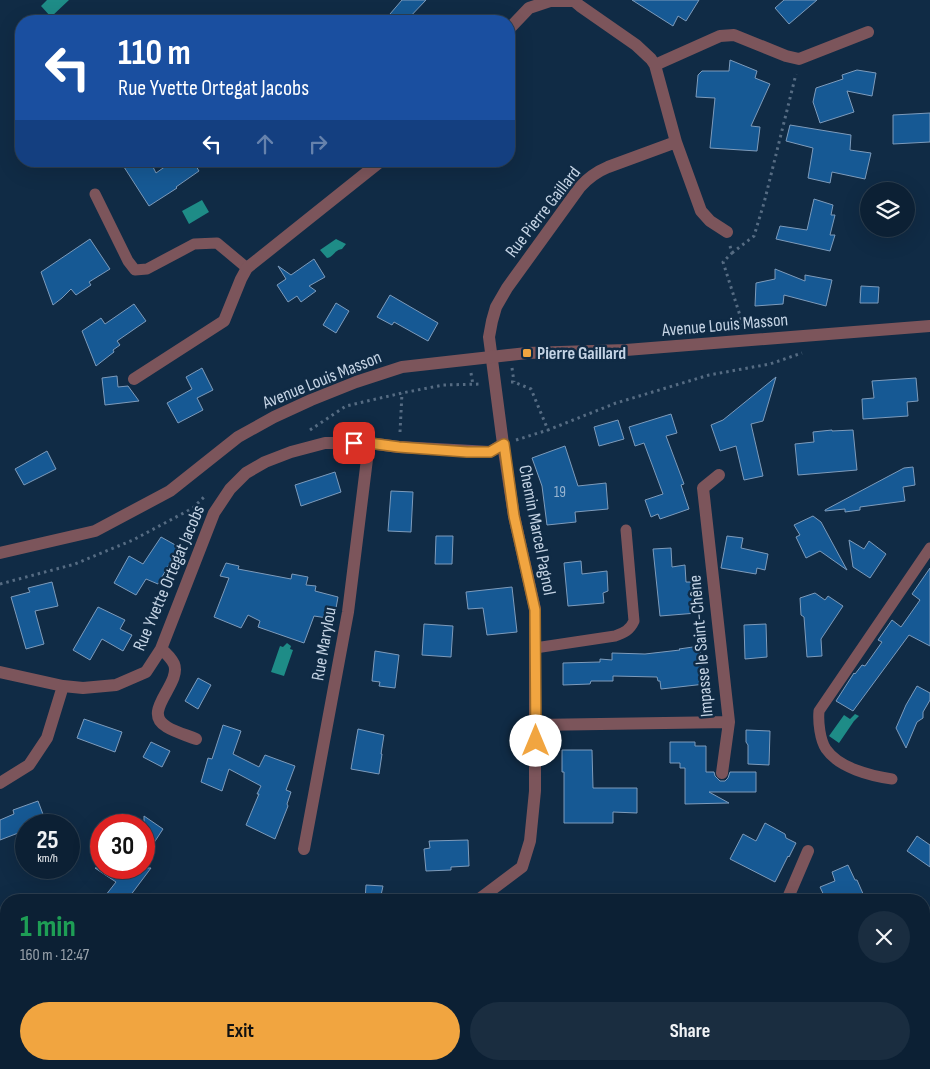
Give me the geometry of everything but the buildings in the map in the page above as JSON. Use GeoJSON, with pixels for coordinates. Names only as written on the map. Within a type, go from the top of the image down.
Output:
{"type":"FeatureCollection","features":[{"type":"Feature","properties":{"kind":"street"},"geometry":{"type":"LineString","coordinates":[[515,23],[529,8],[550,1],[574,0],[636,45],[651,59],[676,142],[701,211],[727,232]]}},
{"type":"Feature","properties":{"kind":"street"},"geometry":{"type":"LineString","coordinates":[[654,65],[720,36],[734,35],[786,56],[800,59],[868,32]]}},
{"type":"Feature","properties":{"kind":"street","name":"Rue Pierre Gaillard"},"geometry":{"type":"LineString","coordinates":[[492,356],[489,337],[496,307],[524,264],[580,187],[597,172],[676,142]]}},
{"type":"Feature","properties":{"kind":"street"},"geometry":{"type":"LineString","coordinates":[[134,379],[224,321],[247,268],[373,167]]}},
{"type":"Feature","properties":{"kind":"street","name":"Avenue Louis Masson"},"geometry":{"type":"LineString","coordinates":[[0,553],[95,531],[170,490],[238,437],[274,417],[356,382],[402,367],[492,356],[626,350],[930,326]]}},
{"type":"Feature","properties":{"kind":"street"},"geometry":{"type":"LineString","coordinates":[[492,356],[504,444]]}},
{"type":"Feature","properties":{"kind":"street","name":"Rue Yvette Ortegat Jacobs"},"geometry":{"type":"LineString","coordinates":[[0,672],[63,686],[83,688],[116,685],[146,672],[161,649],[214,513],[230,489],[246,473],[265,462],[291,452],[325,443],[369,443],[467,452],[490,452],[504,444]]}},
{"type":"Feature","properties":{"kind":"street","name":"Rue Marylou"},"geometry":{"type":"LineString","coordinates":[[304,849],[348,612],[369,443]]}},
{"type":"Feature","properties":{"kind":"street","name":"Chemin Marcel Pagnol"},"geometry":{"type":"LineString","coordinates":[[486,894],[522,867],[530,841],[535,791],[535,610],[514,516],[504,444]]}},
{"type":"Feature","properties":{"kind":"street","name":"Impasse le Saint-Chêne"},"geometry":{"type":"LineString","coordinates":[[536,725],[729,722],[703,488],[720,475]]}},
{"type":"Feature","properties":{"kind":"street"},"geometry":{"type":"LineString","coordinates":[[161,649],[175,665],[176,674],[158,708],[160,721],[166,727],[196,739]]}},
{"type":"Feature","properties":{"kind":"street"},"geometry":{"type":"LineString","coordinates":[[0,783],[29,765],[47,738],[63,686]]}},
{"type":"Feature","properties":{"kind":"street"},"geometry":{"type":"LineString","coordinates":[[722,773],[729,722]]}},
{"type":"Feature","properties":{"kind":"street"},"geometry":{"type":"LineString","coordinates":[[790,894],[808,851]]}},
{"type":"Feature","properties":{"kind":"lane"},"geometry":{"type":"LineString","coordinates":[[95,194],[128,261],[135,270],[147,269],[194,244],[217,243],[247,268]]}},
{"type":"Feature","properties":{"kind":"lane"},"geometry":{"type":"LineString","coordinates":[[535,648],[615,636],[631,628],[634,621],[626,530]]}},
{"type":"Feature","properties":{"kind":"lane"},"geometry":{"type":"LineString","coordinates":[[892,779],[874,776],[837,761],[825,748],[818,720],[819,711],[930,548]]}},
{"type":"Feature","properties":{"kind":"path"},"geometry":{"type":"LineString","coordinates":[[748,340],[723,262],[754,236],[800,59]]}},
{"type":"Feature","properties":{"kind":"path"},"geometry":{"type":"LineString","coordinates":[[727,232],[732,253]]}},
{"type":"Feature","properties":{"kind":"path"},"geometry":{"type":"LineString","coordinates":[[504,444],[548,430],[616,403],[709,375],[770,364],[806,352]]}},
{"type":"Feature","properties":{"kind":"path"},"geometry":{"type":"LineString","coordinates":[[495,384],[514,382],[531,389],[548,430]]}},
{"type":"Feature","properties":{"kind":"path"},"geometry":{"type":"LineString","coordinates":[[399,447],[402,393]]}},
{"type":"Feature","properties":{"kind":"shaded area"},"geometry":{"type":"Polygon","coordinates":[[[47,0],[69,0],[53,15],[49,15],[41,6],[47,0]]]}},
{"type":"Feature","properties":{"kind":"shaded area"},"geometry":{"type":"Polygon","coordinates":[[[202,200],[209,212],[189,224],[182,211],[202,200]]]}},
{"type":"Feature","properties":{"kind":"shaded area"},"geometry":{"type":"Polygon","coordinates":[[[336,239],[346,244],[342,249],[327,258],[320,250],[336,239]]]}},
{"type":"Feature","properties":{"kind":"shaded area"},"geometry":{"type":"Polygon","coordinates":[[[287,643],[291,646],[290,649],[293,650],[284,676],[271,672],[280,646],[283,647],[287,643]]]}},
{"type":"Feature","properties":{"kind":"shaded area"},"geometry":{"type":"Polygon","coordinates":[[[855,714],[859,716],[839,743],[829,736],[844,715],[850,719],[855,714]]]}},
{"type":"Feature","properties":{"kind":"place","name":"Pierre Gaillard"},"geometry":{"type":"Point","coordinates":[527,353]}},
{"type":"Feature","properties":{"kind":"route"},"geometry":{"type":"LineString","coordinates":[[354,443],[467,452],[490,452],[504,444],[514,516],[535,610],[536,741]]}}]}
